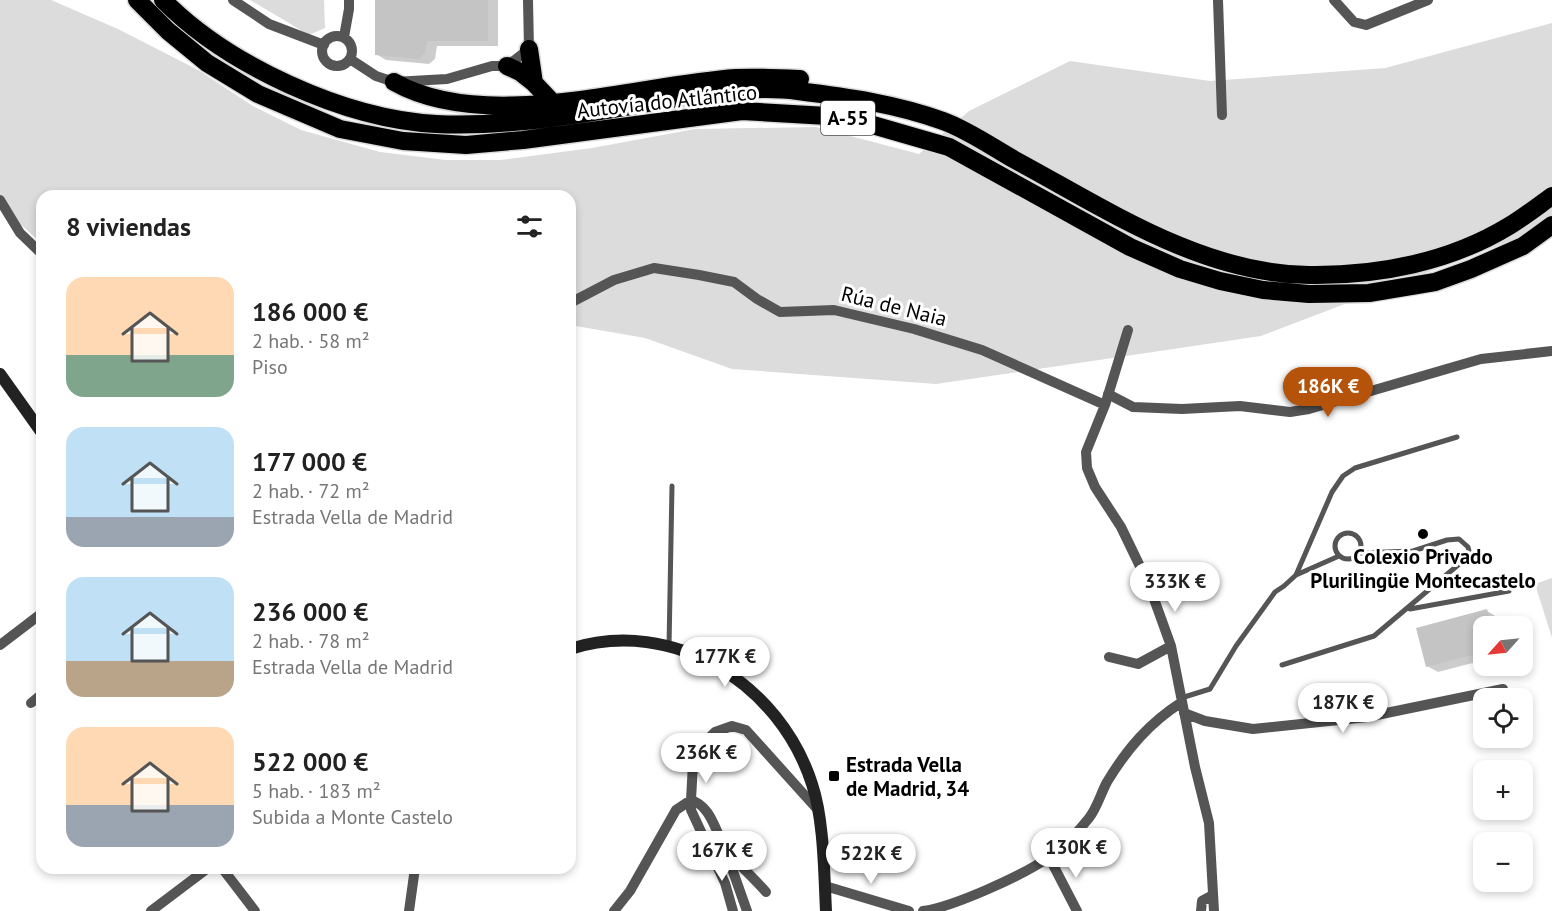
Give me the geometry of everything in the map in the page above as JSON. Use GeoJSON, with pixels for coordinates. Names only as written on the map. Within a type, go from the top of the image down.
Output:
{"type":"FeatureCollection","features":[{"type":"Feature","properties":{"kind":"highway","name":"Autovía do Atlántico"},"geometry":{"type":"LineString","coordinates":[[137,0],[168,31],[207,63],[258,94],[340,129],[403,141],[466,145],[523,140],[742,111],[845,117],[949,147],[1130,247],[1180,269],[1220,281],[1263,290],[1309,294],[1369,293],[1436,282],[1523,246],[1552,225]]}},
{"type":"Feature","properties":{"kind":"highway","name":"Autovía do Atlántico"},"geometry":{"type":"LineString","coordinates":[[164,0],[181,17],[226,51],[270,76],[344,105],[405,121],[479,124],[544,120],[728,91],[791,90],[882,103],[946,122],[1139,227],[1224,262],[1266,270],[1307,275],[1367,272],[1424,262],[1467,247],[1508,227],[1552,196]]}},
{"type":"Feature","properties":{"kind":"highway"},"geometry":{"type":"LineString","coordinates":[[530,49],[534,83]]}},
{"type":"Feature","properties":{"kind":"highway"},"geometry":{"type":"LineString","coordinates":[[507,66],[520,72],[534,83],[552,102]]}},
{"type":"Feature","properties":{"kind":"highway","name":"A-55"},"geometry":{"type":"LineString","coordinates":[[552,102],[574,101],[736,78],[773,77],[804,80],[882,103]]}},
{"type":"Feature","properties":{"kind":"highway"},"geometry":{"type":"LineString","coordinates":[[394,82],[426,97],[454,103],[493,105],[552,102]]}},
{"type":"Feature","properties":{"kind":"main road"},"geometry":{"type":"LineString","coordinates":[[0,374],[36,425]]}},
{"type":"Feature","properties":{"kind":"main road"},"geometry":{"type":"LineString","coordinates":[[576,648],[607,642],[633,642],[669,647],[715,664],[759,696],[778,717],[793,739],[813,785],[818,810],[826,911]]}},
{"type":"Feature","properties":{"kind":"street"},"geometry":{"type":"LineString","coordinates":[[233,0],[269,24],[324,45]]}},
{"type":"Feature","properties":{"kind":"street"},"geometry":{"type":"LineString","coordinates":[[344,37],[349,0]]}},
{"type":"Feature","properties":{"kind":"street"},"geometry":{"type":"LineString","coordinates":[[350,59],[376,76],[394,82],[447,79],[492,66],[507,66],[530,49],[528,0]]}},
{"type":"Feature","properties":{"kind":"street"},"geometry":{"type":"LineString","coordinates":[[1218,0],[1222,115]]}},
{"type":"Feature","properties":{"kind":"street"},"geometry":{"type":"LineString","coordinates":[[1334,0],[1354,22],[1366,25],[1428,0]]}},
{"type":"Feature","properties":{"kind":"street"},"geometry":{"type":"LineString","coordinates":[[338,35],[344,37],[350,43],[352,52],[350,59],[344,65],[330,64],[322,52],[326,40],[338,35]]}},
{"type":"Feature","properties":{"kind":"street"},"geometry":{"type":"LineString","coordinates":[[0,200],[20,233],[36,248]]}},
{"type":"Feature","properties":{"kind":"street","name":"Rúa de Naia"},"geometry":{"type":"LineString","coordinates":[[576,300],[614,280],[654,268],[699,274],[734,282],[780,312],[834,310],[914,329],[982,350],[1106,399],[1133,407],[1182,410],[1240,406],[1290,412],[1309,409],[1481,359],[1552,351]]}},
{"type":"Feature","properties":{"kind":"street"},"geometry":{"type":"LineString","coordinates":[[1128,330],[1086,452],[1087,468],[1095,487],[1121,527],[1149,585],[1171,646],[1195,767],[1209,823],[1214,911]]}},
{"type":"Feature","properties":{"kind":"street"},"geometry":{"type":"LineString","coordinates":[[0,645],[36,618]]}},
{"type":"Feature","properties":{"kind":"street"},"geometry":{"type":"LineString","coordinates":[[1109,657],[1137,664],[1171,646]]}},
{"type":"Feature","properties":{"kind":"street"},"geometry":{"type":"LineString","coordinates":[[1182,704],[1205,721],[1253,729],[1367,717],[1473,695]]}},
{"type":"Feature","properties":{"kind":"street"},"geometry":{"type":"LineString","coordinates":[[31,703],[36,699]]}},
{"type":"Feature","properties":{"kind":"street"},"geometry":{"type":"LineString","coordinates":[[923,911],[939,909],[1008,879],[1048,857],[1090,817],[1106,784],[1128,748],[1170,710],[1182,704]]}},
{"type":"Feature","properties":{"kind":"street"},"geometry":{"type":"LineString","coordinates":[[733,911],[725,883],[691,810],[693,763],[699,748],[715,732],[732,726],[746,730],[818,810]]}},
{"type":"Feature","properties":{"kind":"street"},"geometry":{"type":"LineString","coordinates":[[692,800],[703,807],[714,824],[724,845],[747,911]]}},
{"type":"Feature","properties":{"kind":"street"},"geometry":{"type":"LineString","coordinates":[[614,911],[630,891],[676,810],[692,800]]}},
{"type":"Feature","properties":{"kind":"street"},"geometry":{"type":"LineString","coordinates":[[724,845],[766,892]]}},
{"type":"Feature","properties":{"kind":"street"},"geometry":{"type":"LineString","coordinates":[[1048,857],[1077,911]]}},
{"type":"Feature","properties":{"kind":"street"},"geometry":{"type":"LineString","coordinates":[[151,911],[200,874]]}},
{"type":"Feature","properties":{"kind":"street"},"geometry":{"type":"LineString","coordinates":[[227,874],[255,911]]}},
{"type":"Feature","properties":{"kind":"street"},"geometry":{"type":"LineString","coordinates":[[409,911],[414,874]]}},
{"type":"Feature","properties":{"kind":"street"},"geometry":{"type":"LineString","coordinates":[[825,886],[909,911]]}},
{"type":"Feature","properties":{"kind":"street"},"geometry":{"type":"LineString","coordinates":[[1201,911],[1202,901],[1213,895]]}},
{"type":"Feature","properties":{"kind":"lane"},"geometry":{"type":"LineString","coordinates":[[1296,574],[1332,492],[1343,476],[1355,468],[1457,437]]}},
{"type":"Feature","properties":{"kind":"lane"},"geometry":{"type":"LineString","coordinates":[[669,647],[672,486]]}},
{"type":"Feature","properties":{"kind":"lane"},"geometry":{"type":"LineString","coordinates":[[1346,533],[1353,534],[1359,539],[1361,546],[1353,558],[1346,559],[1339,556],[1335,550],[1339,536],[1346,533]]}},
{"type":"Feature","properties":{"kind":"lane"},"geometry":{"type":"LineString","coordinates":[[1282,665],[1374,636],[1464,560],[1468,547],[1459,539],[1447,540],[1413,552],[1358,553]]}},
{"type":"Feature","properties":{"kind":"lane"},"geometry":{"type":"LineString","coordinates":[[1182,704],[1210,689],[1236,646],[1275,592],[1296,574],[1339,556]]}},
{"type":"Feature","properties":{"kind":"lane"},"geometry":{"type":"LineString","coordinates":[[1408,609],[1509,591]]}},
{"type":"Feature","properties":{"kind":"shaded area"},"geometry":{"type":"Polygon","coordinates":[[[0,0],[51,0],[118,29],[198,70],[253,106],[301,130],[380,152],[446,160],[501,160],[592,148],[695,129],[816,127],[919,154],[969,111],[1070,61],[1210,81],[1385,68],[1552,23],[1552,225],[1261,336],[936,384],[732,369],[645,338],[576,326],[576,190],[36,190],[36,238],[0,205],[0,0]]]}},
{"type":"Feature","properties":{"kind":"shaded area"},"geometry":{"type":"Polygon","coordinates":[[[250,0],[324,0],[325,28],[309,35],[250,0]]]}},
{"type":"Feature","properties":{"kind":"shaded area"},"geometry":{"type":"Polygon","coordinates":[[[1552,578],[1552,638],[1535,584],[1552,578]]]}},
{"type":"Feature","properties":{"kind":"building"},"geometry":{"type":"Polygon","coordinates":[[[375,0],[488,0],[488,41],[427,41],[425,53],[419,59],[375,55],[375,0]]]}},
{"type":"Feature","properties":{"kind":"building"},"geometry":{"type":"Polygon","coordinates":[[[1487,609],[1489,616],[1473,616],[1473,655],[1426,667],[1416,628],[1487,609]]]}},
{"type":"Feature","properties":{"kind":"place","name":"Colexio Privado Plurilingüe Montecastelo"},"geometry":{"type":"Point","coordinates":[1423,534]}},
{"type":"Feature","properties":{"kind":"place","name":"Estrada Vella de Madrid, 34"},"geometry":{"type":"Point","coordinates":[834,776]}}]}
